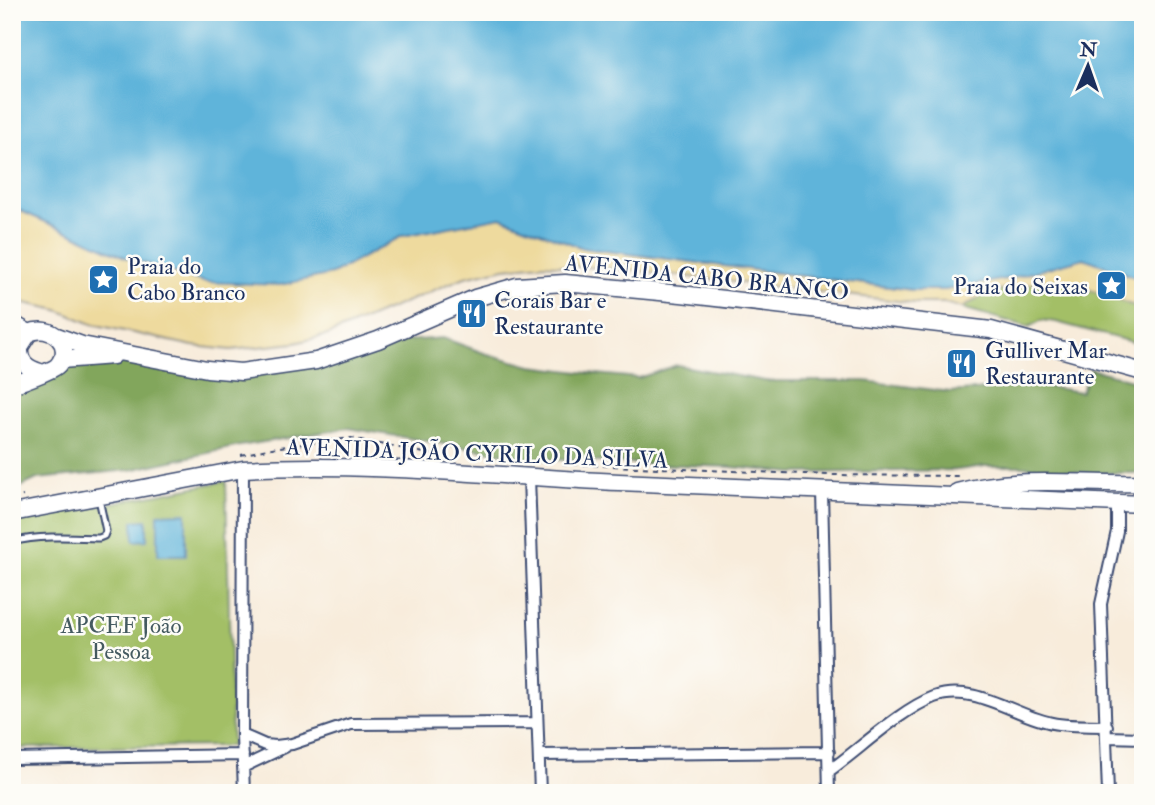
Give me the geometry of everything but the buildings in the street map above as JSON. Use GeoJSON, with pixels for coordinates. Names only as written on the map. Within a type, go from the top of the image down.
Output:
{"type":"FeatureCollection","features":[{"type":"Feature","properties":{"kind":"street","name":"AVENIDA CABO BRANCO"},"geometry":{"type":"LineString","coordinates":[[57,336],[82,345],[140,356],[224,371],[250,371],[301,365],[378,340],[475,298],[517,286],[549,283],[648,290],[991,330],[1143,372]]}},
{"type":"Feature","properties":{"kind":"street"},"geometry":{"type":"LineString","coordinates":[[12,323],[29,333]]}},
{"type":"Feature","properties":{"kind":"street"},"geometry":{"type":"LineString","coordinates":[[12,385],[40,372],[50,371],[61,360],[62,345],[57,336],[44,330],[29,333],[16,358],[30,369],[40,372]]}},
{"type":"Feature","properties":{"kind":"street"},"geometry":{"type":"LineString","coordinates":[[61,360],[140,356]]}},
{"type":"Feature","properties":{"kind":"street","name":"AVENIDA JOÃO CYRILO DA SILVA"},"geometry":{"type":"LineString","coordinates":[[12,513],[243,469],[300,468],[1143,504]]}},
{"type":"Feature","properties":{"kind":"street"},"geometry":{"type":"LineString","coordinates":[[243,469],[244,793]]}},
{"type":"Feature","properties":{"kind":"street"},"geometry":{"type":"LineString","coordinates":[[529,477],[540,793]]}},
{"type":"Feature","properties":{"kind":"street","name":"AVENIDA JOÃO CYRILO DA SILVA"},"geometry":{"type":"LineString","coordinates":[[943,496],[995,483],[1143,483]]}},
{"type":"Feature","properties":{"kind":"street"},"geometry":{"type":"LineString","coordinates":[[822,491],[829,793]]}},
{"type":"Feature","properties":{"kind":"street"},"geometry":{"type":"LineString","coordinates":[[1108,793],[1101,604],[1117,531],[1117,503]]}},
{"type":"Feature","properties":{"kind":"street"},"geometry":{"type":"LineString","coordinates":[[829,771],[914,708],[935,696],[955,693],[976,696],[1048,722],[1143,738]]}},
{"type":"Feature","properties":{"kind":"street"},"geometry":{"type":"LineString","coordinates":[[12,760],[243,761],[351,724],[537,723]]}},
{"type":"Feature","properties":{"kind":"street"},"geometry":{"type":"LineString","coordinates":[[242,735],[265,745],[292,744]]}},
{"type":"Feature","properties":{"kind":"street"},"geometry":{"type":"LineString","coordinates":[[539,755],[829,752]]}},
{"type":"Feature","properties":{"kind":"lane"},"geometry":{"type":"LineString","coordinates":[[12,542],[23,539],[104,536],[106,531],[99,496]]}},
{"type":"Feature","properties":{"kind":"green space"},"geometry":{"type":"Polygon","coordinates":[[[1051,280],[1068,282],[1143,309],[1143,345],[1056,322],[1042,320],[1029,327],[962,308],[989,292],[1051,280]]]}},
{"type":"Feature","properties":{"kind":"green space"},"geometry":{"type":"Polygon","coordinates":[[[443,338],[531,366],[639,378],[677,365],[765,381],[865,381],[950,392],[1035,385],[1081,392],[1091,369],[1143,383],[1143,473],[1089,473],[1022,466],[985,466],[957,470],[793,473],[731,467],[528,458],[348,428],[240,446],[130,470],[37,479],[12,491],[12,393],[39,379],[84,363],[127,358],[211,377],[348,355],[405,341],[443,338]]]}},
{"type":"Feature","properties":{"kind":"green space","name":"APCEF João Pessoa"},"geometry":{"type":"Polygon","coordinates":[[[226,481],[232,746],[12,748],[12,522],[226,481]]]}},
{"type":"Feature","properties":{"kind":"sand","name":"Praia do Cabo Branco"},"geometry":{"type":"Polygon","coordinates":[[[12,207],[125,257],[204,282],[332,274],[402,236],[501,217],[583,248],[912,290],[1011,278],[1084,258],[1143,280],[1143,309],[1068,282],[1051,280],[989,292],[962,308],[945,303],[915,303],[631,270],[542,264],[505,268],[465,277],[328,335],[295,343],[231,350],[193,346],[92,324],[58,310],[25,303],[12,297],[12,207]]]}},
{"type":"Feature","properties":{"kind":"water"},"geometry":{"type":"Polygon","coordinates":[[[12,12],[1143,12],[1143,280],[1084,258],[1011,278],[945,290],[913,290],[583,248],[501,217],[402,236],[332,274],[280,285],[204,282],[125,257],[12,207],[12,12]]]}},
{"type":"Feature","properties":{"kind":"water"},"geometry":{"type":"Polygon","coordinates":[[[186,513],[186,555],[158,555],[158,514],[186,513]]]}},
{"type":"Feature","properties":{"kind":"water"},"geometry":{"type":"Polygon","coordinates":[[[147,520],[147,540],[134,541],[133,521],[147,520]]]}},
{"type":"Feature","properties":{"kind":"place","name":"Praia do Cabo Branco"},"geometry":{"type":"Point","coordinates":[104,279]}},
{"type":"Feature","properties":{"kind":"place","name":"Praia do Seixas"},"geometry":{"type":"Point","coordinates":[1111,286]}},
{"type":"Feature","properties":{"kind":"place","name":"Corais Bar e Restaurante"},"geometry":{"type":"Point","coordinates":[471,313]}},
{"type":"Feature","properties":{"kind":"place","name":"Gulliver Mar Restaurante"},"geometry":{"type":"Point","coordinates":[962,363]}}]}
